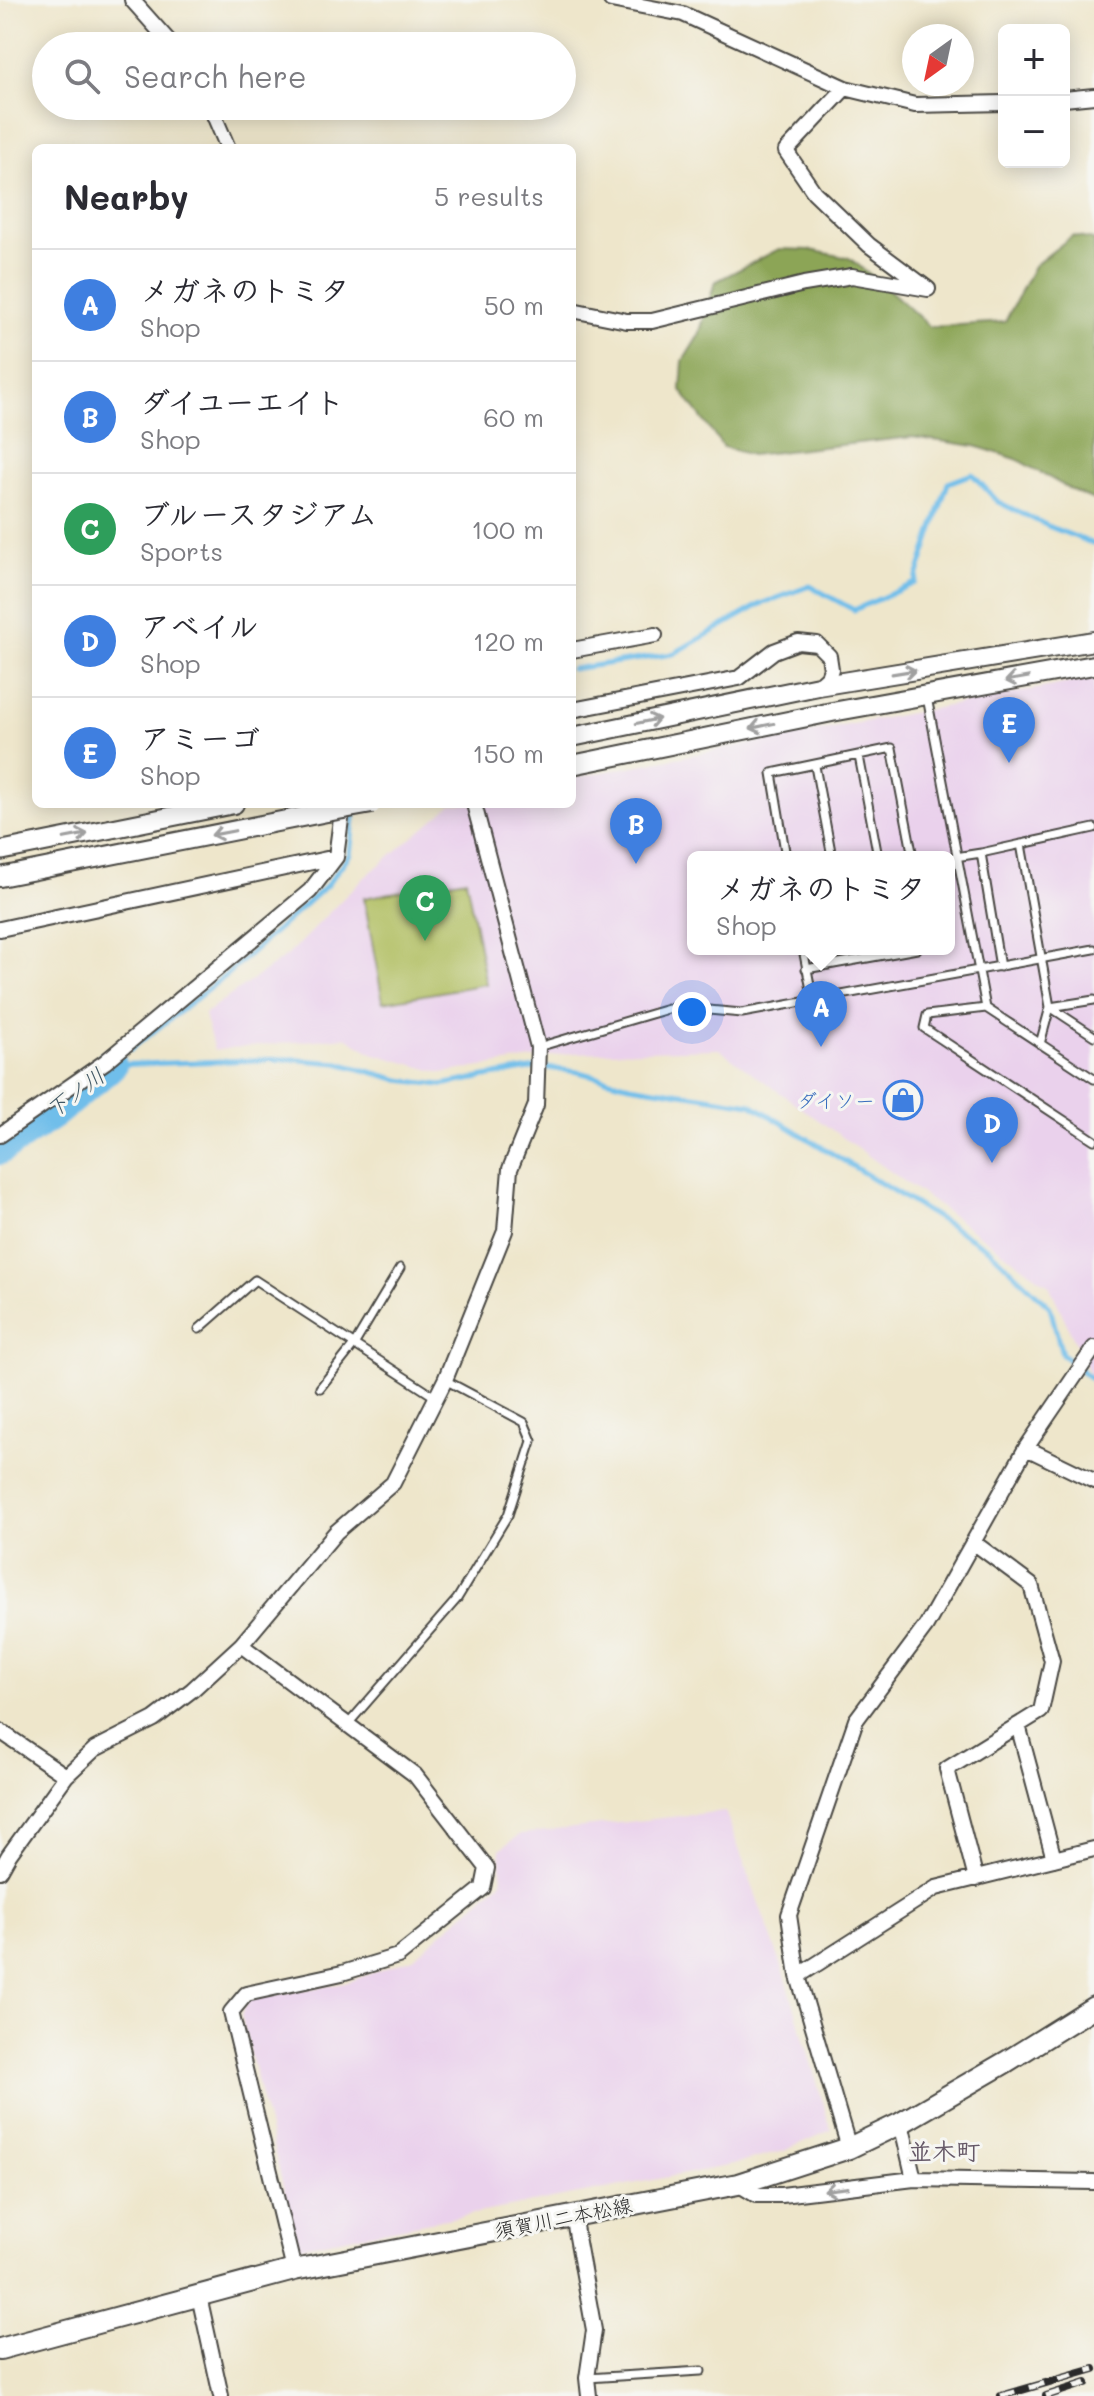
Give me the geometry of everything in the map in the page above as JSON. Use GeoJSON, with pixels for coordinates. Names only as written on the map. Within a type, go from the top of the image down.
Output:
{"type":"FeatureCollection","features":[{"type":"Feature","properties":{"kind":"main road","name":"須賀川二本松線"},"geometry":{"type":"LineString","coordinates":[[0,2349],[294,2270],[738,2184],[849,2148],[901,2123],[1094,2007]]}},
{"type":"Feature","properties":{"kind":"street"},"geometry":{"type":"LineString","coordinates":[[132,0],[161,32]]}},
{"type":"Feature","properties":{"kind":"street"},"geometry":{"type":"LineString","coordinates":[[611,0],[683,14],[845,88],[915,105],[998,103]]}},
{"type":"Feature","properties":{"kind":"street"},"geometry":{"type":"LineString","coordinates":[[576,311],[627,321],[652,321],[804,284],[852,276],[928,289],[869,245],[814,192],[786,151],[845,88]]}},
{"type":"Feature","properties":{"kind":"street"},"geometry":{"type":"LineString","coordinates":[[1070,98],[1094,96]]}},
{"type":"Feature","properties":{"kind":"street"},"geometry":{"type":"LineString","coordinates":[[216,120],[226,144]]}},
{"type":"Feature","properties":{"kind":"street"},"geometry":{"type":"LineString","coordinates":[[576,649],[655,635]]}},
{"type":"Feature","properties":{"kind":"street"},"geometry":{"type":"LineString","coordinates":[[576,736],[818,686],[1094,641]]}},
{"type":"Feature","properties":{"kind":"street"},"geometry":{"type":"LineString","coordinates":[[576,709],[739,678],[774,651],[798,642],[817,644],[829,656],[831,669],[828,677],[818,686]]}},
{"type":"Feature","properties":{"kind":"street"},"geometry":{"type":"LineString","coordinates":[[576,764],[832,712],[1094,665]]}},
{"type":"Feature","properties":{"kind":"street"},"geometry":{"type":"LineString","coordinates":[[0,851],[214,808]]}},
{"type":"Feature","properties":{"kind":"street"},"geometry":{"type":"LineString","coordinates":[[0,877],[335,808],[336,857],[310,891],[105,1062],[0,1135]]}},
{"type":"Feature","properties":{"kind":"street"},"geometry":{"type":"LineString","coordinates":[[0,1871],[66,1776],[95,1749],[154,1719],[192,1690],[241,1645],[336,1532],[393,1483],[445,1380],[505,1231],[510,1169],[536,1105],[538,1047],[475,808]]}},
{"type":"Feature","properties":{"kind":"street"},"geometry":{"type":"LineString","coordinates":[[0,929],[336,857]]}},
{"type":"Feature","properties":{"kind":"street"},"geometry":{"type":"LineString","coordinates":[[849,2148],[798,1976],[789,1915],[856,1720],[926,1626],[1026,1448],[1094,1348]]}},
{"type":"Feature","properties":{"kind":"street"},"geometry":{"type":"LineString","coordinates":[[1026,1448],[1094,1481]]}},
{"type":"Feature","properties":{"kind":"street"},"geometry":{"type":"LineString","coordinates":[[973,1542],[1031,1585],[1052,1661],[1041,1711],[947,1769],[976,1879]]}},
{"type":"Feature","properties":{"kind":"street"},"geometry":{"type":"LineString","coordinates":[[241,1645],[415,1775],[487,1868],[483,1888],[398,1956],[342,1973],[246,1994],[231,2012],[294,2270]]}},
{"type":"Feature","properties":{"kind":"street"},"geometry":{"type":"LineString","coordinates":[[1018,1725],[1054,1859]]}},
{"type":"Feature","properties":{"kind":"street"},"geometry":{"type":"LineString","coordinates":[[0,1731],[66,1776]]}},
{"type":"Feature","properties":{"kind":"street"},"geometry":{"type":"LineString","coordinates":[[798,1976],[936,1888],[1094,1849]]}},
{"type":"Feature","properties":{"kind":"street"},"geometry":{"type":"LineString","coordinates":[[901,2123],[914,2179]]}},
{"type":"Feature","properties":{"kind":"street"},"geometry":{"type":"LineString","coordinates":[[738,2184],[756,2195],[782,2195],[914,2179],[1094,2182]]}},
{"type":"Feature","properties":{"kind":"street"},"geometry":{"type":"LineString","coordinates":[[573,2215],[594,2330],[587,2378],[589,2396]]}},
{"type":"Feature","properties":{"kind":"street"},"geometry":{"type":"LineString","coordinates":[[199,2296],[221,2396]]}},
{"type":"Feature","properties":{"kind":"lane"},"geometry":{"type":"LineString","coordinates":[[926,695],[952,851]]}},
{"type":"Feature","properties":{"kind":"lane"},"geometry":{"type":"LineString","coordinates":[[785,851],[772,773],[892,748],[912,851]]}},
{"type":"Feature","properties":{"kind":"lane"},"geometry":{"type":"LineString","coordinates":[[859,756],[877,851]]}},
{"type":"Feature","properties":{"kind":"lane"},"geometry":{"type":"LineString","coordinates":[[815,766],[831,851]]}},
{"type":"Feature","properties":{"kind":"lane"},"geometry":{"type":"LineString","coordinates":[[955,857],[1094,828]]}},
{"type":"Feature","properties":{"kind":"lane"},"geometry":{"type":"LineString","coordinates":[[1021,844],[1050,1007],[1040,1044]]}},
{"type":"Feature","properties":{"kind":"lane"},"geometry":{"type":"LineString","coordinates":[[981,853],[1000,967]]}},
{"type":"Feature","properties":{"kind":"lane"},"geometry":{"type":"LineString","coordinates":[[955,866],[986,1008]]}},
{"type":"Feature","properties":{"kind":"lane"},"geometry":{"type":"LineString","coordinates":[[538,1047],[675,1007],[742,1013],[1094,949]]}},
{"type":"Feature","properties":{"kind":"lane"},"geometry":{"type":"LineString","coordinates":[[804,955],[813,1000]]}},
{"type":"Feature","properties":{"kind":"lane"},"geometry":{"type":"LineString","coordinates":[[850,955],[851,960]]}},
{"type":"Feature","properties":{"kind":"lane"},"geometry":{"type":"LineString","coordinates":[[806,969],[875,955]]}},
{"type":"Feature","properties":{"kind":"lane"},"geometry":{"type":"LineString","coordinates":[[1050,1007],[1094,1000]]}},
{"type":"Feature","properties":{"kind":"lane"},"geometry":{"type":"LineString","coordinates":[[1050,1007],[1094,1036]]}},
{"type":"Feature","properties":{"kind":"lane"},"geometry":{"type":"LineString","coordinates":[[1094,1079],[986,1008],[927,1015],[924,1028],[1094,1140]]}},
{"type":"Feature","properties":{"kind":"lane"},"geometry":{"type":"LineString","coordinates":[[320,1388],[354,1345],[400,1268]]}},
{"type":"Feature","properties":{"kind":"lane"},"geometry":{"type":"LineString","coordinates":[[199,1329],[255,1280],[435,1397]]}},
{"type":"Feature","properties":{"kind":"lane"},"geometry":{"type":"LineString","coordinates":[[349,1723],[457,1599],[508,1515],[532,1441],[524,1422],[445,1380]]}},
{"type":"Feature","properties":{"kind":"lane"},"geometry":{"type":"LineString","coordinates":[[587,2378],[701,2371]]}},
{"type":"Feature","properties":{"kind":"shaded area"},"geometry":{"type":"Polygon","coordinates":[[[1094,678],[1094,1383],[1049,1285],[719,1049],[571,1053],[442,1073],[372,1053],[346,1037],[214,1050],[204,1014],[288,955],[358,883],[447,808],[576,808],[576,777],[1094,678]]]}},
{"type":"Feature","properties":{"kind":"shaded area"},"geometry":{"type":"Polygon","coordinates":[[[725,1811],[784,1972],[831,2130],[784,2151],[732,2165],[298,2247],[241,2015],[249,1999],[345,1983],[413,1958],[502,1881],[500,1849],[521,1834],[725,1811]]]}},
{"type":"Feature","properties":{"kind":"green space"},"geometry":{"type":"Polygon","coordinates":[[[1072,236],[1094,240],[1094,500],[1016,459],[975,446],[912,437],[751,455],[723,447],[681,390],[683,361],[699,335],[715,282],[779,249],[810,250],[849,258],[930,327],[1005,322],[1034,266],[1072,236]]]}},
{"type":"Feature","properties":{"kind":"green space"},"geometry":{"type":"Polygon","coordinates":[[[466,879],[486,984],[383,1002],[364,898],[466,879]]]}},
{"type":"Feature","properties":{"kind":"waterway"},"geometry":{"type":"LineString","coordinates":[[576,668],[673,654],[761,604],[810,586],[854,610],[915,583],[948,483],[972,474],[998,502],[1094,544]]}},
{"type":"Feature","properties":{"kind":"waterway"},"geometry":{"type":"LineString","coordinates":[[131,1049],[225,976],[327,885],[350,854],[355,810]]}},
{"type":"Feature","properties":{"kind":"waterway"},"geometry":{"type":"LineString","coordinates":[[111,1065],[287,1059],[338,1063],[400,1080],[441,1085],[541,1067],[751,1104],[990,1250],[1050,1307],[1062,1354],[1094,1381]]}},
{"type":"Feature","properties":{"kind":"waterway","name":"下ノ川"},"geometry":{"type":"LineString","coordinates":[[0,1149],[51,1115],[111,1065]]}},
{"type":"Feature","properties":{"kind":"railway"},"geometry":{"type":"LineString","coordinates":[[1001,2396],[1094,2369]]}},
{"type":"Feature","properties":{"kind":"railway"},"geometry":{"type":"LineString","coordinates":[[1046,2396],[1086,2383]]}},
{"type":"Feature","properties":{"kind":"place","name":"アミーゴ"},"geometry":{"type":"Point","coordinates":[1009,763]}},
{"type":"Feature","properties":{"kind":"place","name":"ダイユーエイト"},"geometry":{"type":"Point","coordinates":[636,864]}},
{"type":"Feature","properties":{"kind":"place","name":"ブルースタジアム"},"geometry":{"type":"Point","coordinates":[425,941]}},
{"type":"Feature","properties":{"kind":"place","name":"メガネのトミタ"},"geometry":{"type":"Point","coordinates":[821,1047]}},
{"type":"Feature","properties":{"kind":"place","name":"ダイソー"},"geometry":{"type":"Point","coordinates":[903,1100]}},
{"type":"Feature","properties":{"kind":"place","name":"アベイル"},"geometry":{"type":"Point","coordinates":[992,1163]}},
{"type":"Feature","properties":{"kind":"district","name":"並木町"},"geometry":{"type":"Point","coordinates":[944,2150]}}]}
